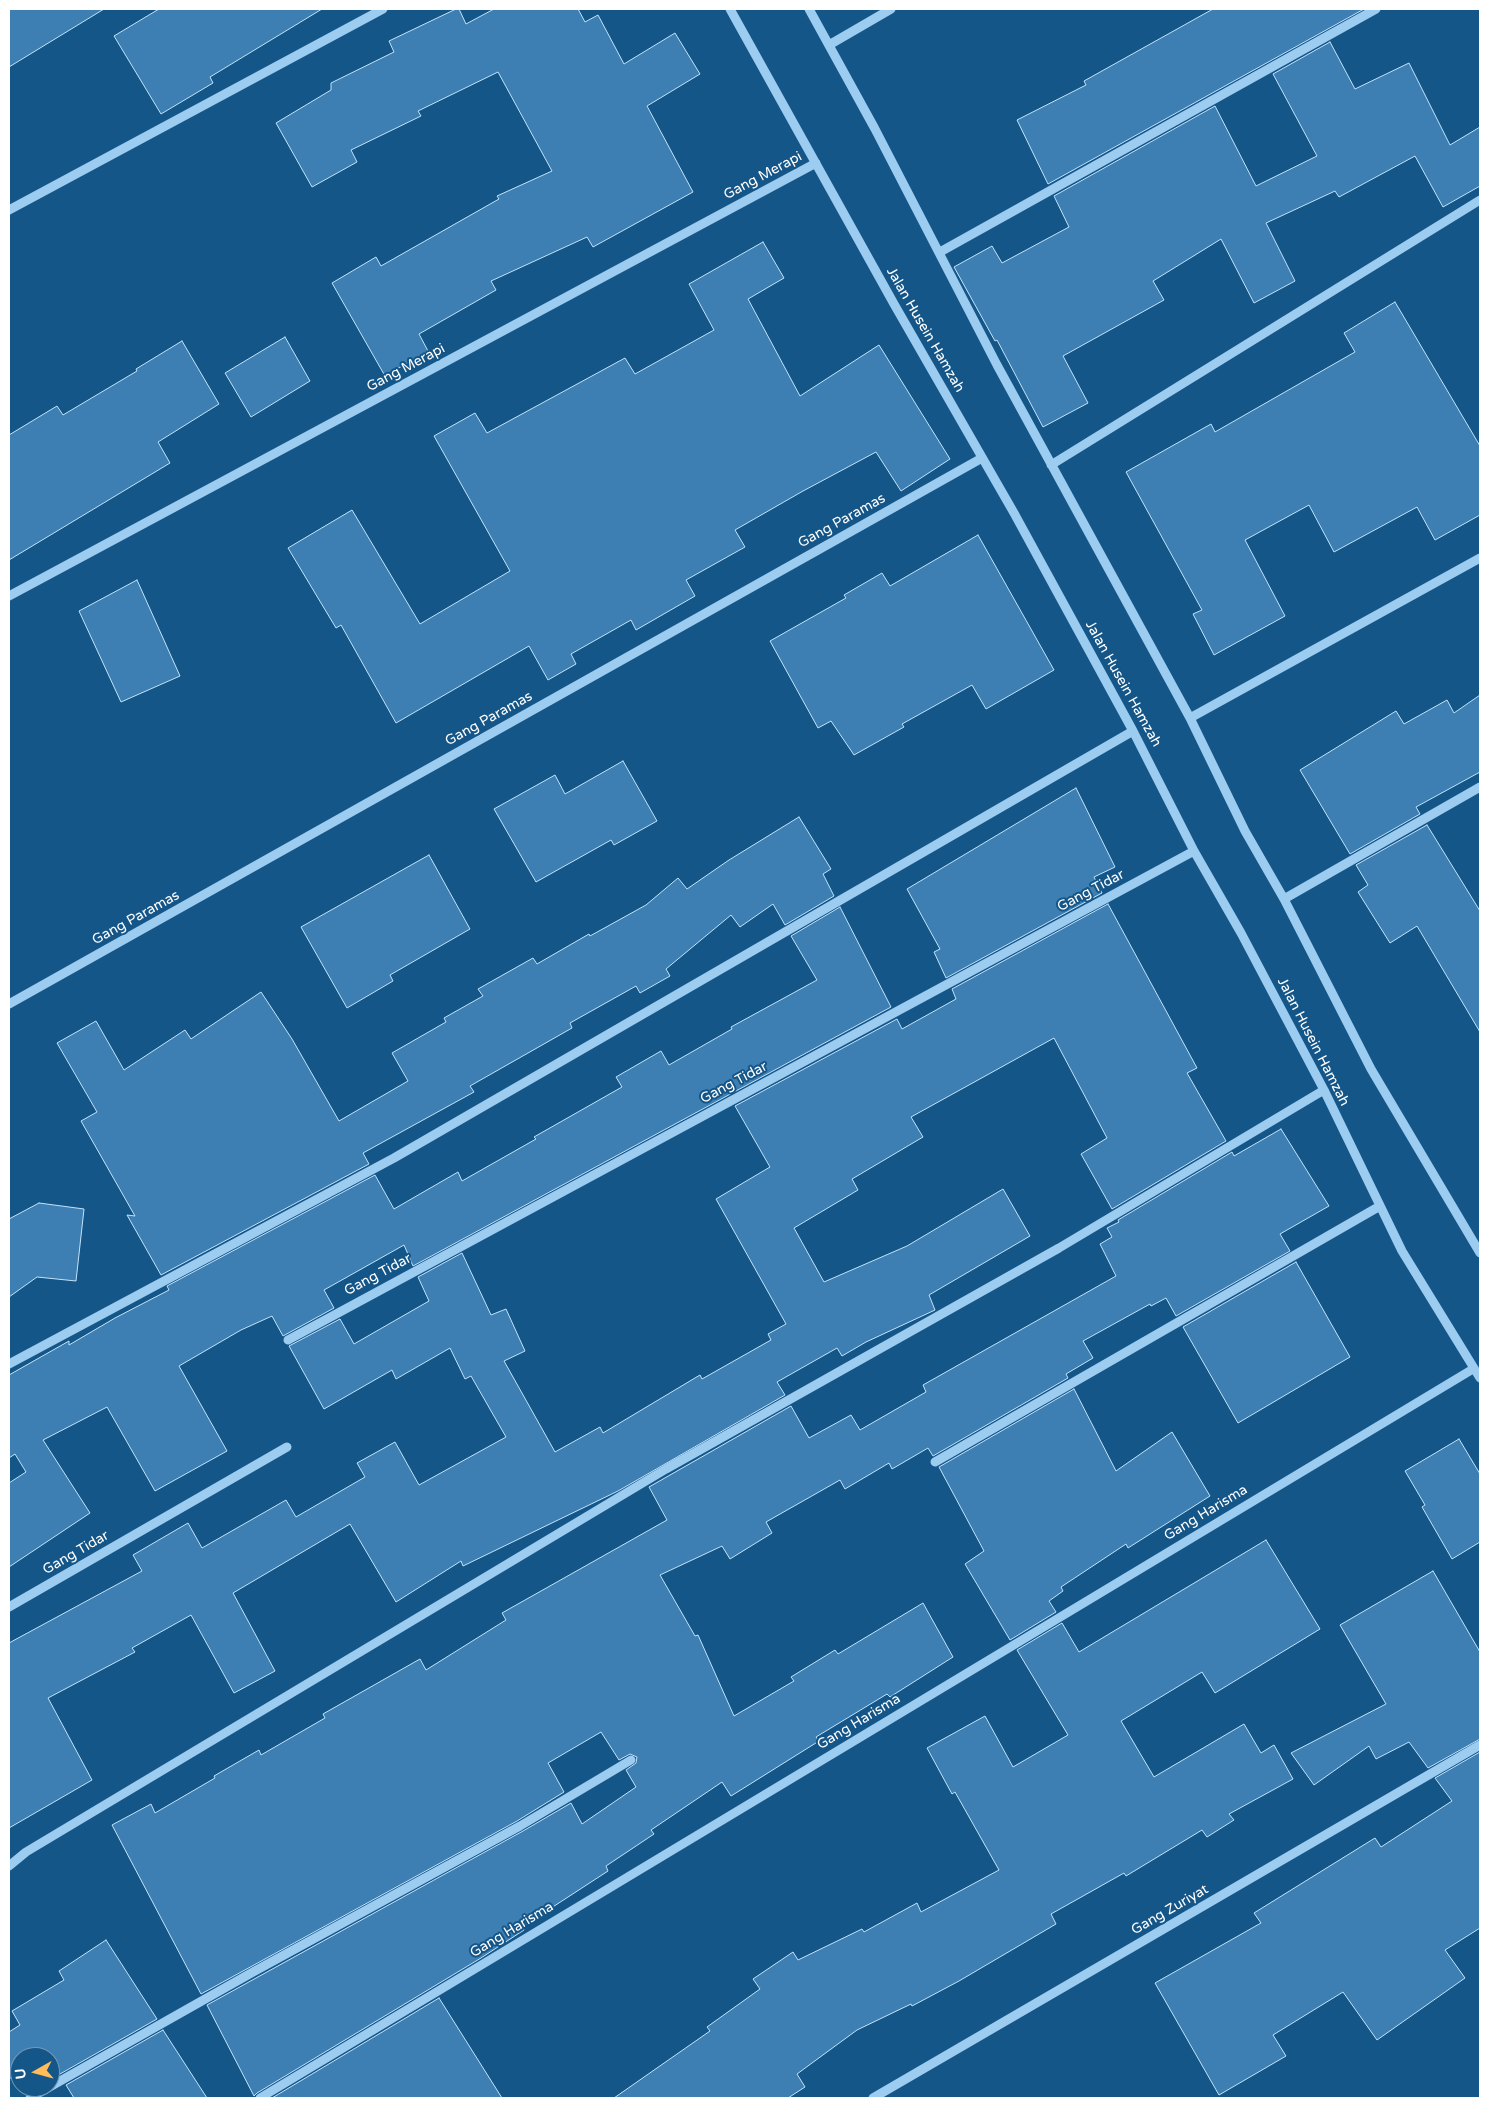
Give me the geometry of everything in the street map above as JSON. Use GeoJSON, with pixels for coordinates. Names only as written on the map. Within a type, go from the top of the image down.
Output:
{"type":"FeatureCollection","features":[{"type":"Feature","properties":{"kind":"street"},"geometry":{"type":"LineString","coordinates":[[9,210],[383,9]]}},
{"type":"Feature","properties":{"kind":"street","name":"Jalan Husein Hamzah"},"geometry":{"type":"LineString","coordinates":[[730,9],[982,458],[1133,732],[1194,851],[1241,933],[1324,1090],[1402,1251],[1480,1378]]}},
{"type":"Feature","properties":{"kind":"street"},"geometry":{"type":"LineString","coordinates":[[809,9],[940,252],[997,365],[1190,718],[1245,831],[1284,899],[1371,1069],[1479,1248]]}},
{"type":"Feature","properties":{"kind":"street"},"geometry":{"type":"LineString","coordinates":[[829,45],[891,9]]}},
{"type":"Feature","properties":{"kind":"street"},"geometry":{"type":"LineString","coordinates":[[940,252],[1376,9]]}},
{"type":"Feature","properties":{"kind":"street","name":"Gang Merapi"},"geometry":{"type":"LineString","coordinates":[[9,596],[816,163]]}},
{"type":"Feature","properties":{"kind":"street"},"geometry":{"type":"LineString","coordinates":[[1051,464],[1480,200]]}},
{"type":"Feature","properties":{"kind":"street","name":"Gang Paramas"},"geometry":{"type":"LineString","coordinates":[[9,1004],[982,458]]}},
{"type":"Feature","properties":{"kind":"street"},"geometry":{"type":"LineString","coordinates":[[1190,718],[1480,558]]}},
{"type":"Feature","properties":{"kind":"street"},"geometry":{"type":"LineString","coordinates":[[9,1364],[394,1158],[1133,732]]}},
{"type":"Feature","properties":{"kind":"street"},"geometry":{"type":"LineString","coordinates":[[1284,899],[1480,787]]}},
{"type":"Feature","properties":{"kind":"street","name":"Gang Tidar"},"geometry":{"type":"LineString","coordinates":[[288,1340],[1194,851]]}},
{"type":"Feature","properties":{"kind":"street"},"geometry":{"type":"LineString","coordinates":[[9,1866],[43,1841],[666,1469],[1059,1248],[1324,1090]]}},
{"type":"Feature","properties":{"kind":"street"},"geometry":{"type":"LineString","coordinates":[[935,1462],[1380,1206]]}},
{"type":"Feature","properties":{"kind":"street","name":"Gang Harisma"},"geometry":{"type":"LineString","coordinates":[[260,2098],[1473,1369]]}},
{"type":"Feature","properties":{"kind":"street","name":"Gang Tidar"},"geometry":{"type":"LineString","coordinates":[[9,1607],[287,1447]]}},
{"type":"Feature","properties":{"kind":"street","name":"Gang Zuriyat"},"geometry":{"type":"LineString","coordinates":[[874,2098],[1480,1745]]}},
{"type":"Feature","properties":{"kind":"street"},"geometry":{"type":"LineString","coordinates":[[30,2098],[253,1972],[520,1826],[631,1760]]}},
{"type":"Feature","properties":{"kind":"building"},"geometry":{"type":"Polygon","coordinates":[[[9,9],[104,9],[9,67],[9,9]]]}},
{"type":"Feature","properties":{"kind":"building"},"geometry":{"type":"Polygon","coordinates":[[[159,9],[322,9],[210,77],[213,83],[161,114],[114,36],[159,9]]]}},
{"type":"Feature","properties":{"kind":"building"},"geometry":{"type":"Polygon","coordinates":[[[459,9],[466,24],[494,9],[578,9],[585,22],[598,15],[624,64],[675,33],[700,74],[647,106],[693,192],[593,247],[587,237],[491,281],[496,290],[419,334],[428,351],[385,376],[332,283],[376,257],[381,266],[499,199],[497,196],[552,171],[498,72],[418,111],[421,116],[351,150],[357,162],[312,187],[276,123],[331,90],[331,83],[394,52],[389,41],[459,9]]]}},
{"type":"Feature","properties":{"kind":"building"},"geometry":{"type":"Polygon","coordinates":[[[1213,9],[1364,9],[1048,184],[1017,120],[1086,85],[1084,81],[1213,9]]]}},
{"type":"Feature","properties":{"kind":"building"},"geometry":{"type":"Polygon","coordinates":[[[1330,42],[1355,89],[1409,63],[1450,145],[1480,127],[1480,186],[1443,207],[1415,156],[1339,197],[1335,191],[1266,223],[1295,281],[1254,303],[1221,239],[1153,281],[1164,300],[1063,356],[1088,403],[1043,427],[997,340],[995,341],[954,267],[992,246],[1002,263],[1069,227],[1054,196],[1215,106],[1256,186],[1317,156],[1273,74],[1330,42]]]}},
{"type":"Feature","properties":{"kind":"building"},"geometry":{"type":"Polygon","coordinates":[[[763,242],[784,278],[748,299],[800,396],[879,345],[950,459],[901,491],[876,452],[735,530],[745,547],[686,580],[695,596],[636,630],[631,620],[571,654],[576,664],[548,680],[529,646],[396,723],[341,625],[336,628],[288,548],[352,510],[420,624],[510,571],[434,436],[475,413],[487,433],[625,358],[635,374],[714,330],[689,284],[763,242]]]}},
{"type":"Feature","properties":{"kind":"building"},"geometry":{"type":"Polygon","coordinates":[[[1395,302],[1480,446],[1480,515],[1435,540],[1417,507],[1334,552],[1309,505],[1245,540],[1285,616],[1214,655],[1193,614],[1202,610],[1126,472],[1211,424],[1215,432],[1355,352],[1344,333],[1395,302]]]}},
{"type":"Feature","properties":{"kind":"building"},"geometry":{"type":"Polygon","coordinates":[[[285,337],[310,381],[251,417],[225,373],[285,337]]]}},
{"type":"Feature","properties":{"kind":"building"},"geometry":{"type":"Polygon","coordinates":[[[182,341],[219,404],[158,442],[170,463],[9,560],[9,435],[57,406],[63,415],[137,371],[136,369],[182,341]]]}},
{"type":"Feature","properties":{"kind":"building"},"geometry":{"type":"Polygon","coordinates":[[[978,535],[1054,670],[986,709],[972,685],[902,724],[904,727],[854,755],[831,721],[818,728],[770,641],[846,598],[844,595],[882,573],[890,586],[978,535]]]}},
{"type":"Feature","properties":{"kind":"building"},"geometry":{"type":"Polygon","coordinates":[[[137,580],[180,676],[121,702],[79,611],[137,580]]]}},
{"type":"Feature","properties":{"kind":"building"},"geometry":{"type":"Polygon","coordinates":[[[1480,695],[1480,772],[1416,807],[1420,814],[1350,854],[1300,770],[1396,711],[1404,724],[1447,700],[1454,713],[1480,695]]]}},
{"type":"Feature","properties":{"kind":"building"},"geometry":{"type":"Polygon","coordinates":[[[623,761],[657,821],[614,845],[611,840],[536,882],[494,809],[555,775],[565,794],[623,761]]]}},
{"type":"Feature","properties":{"kind":"building"},"geometry":{"type":"Polygon","coordinates":[[[1076,788],[1115,867],[1094,877],[1102,893],[946,978],[934,952],[940,949],[907,889],[1076,788]]]}},
{"type":"Feature","properties":{"kind":"building"},"geometry":{"type":"Polygon","coordinates":[[[799,817],[831,869],[823,874],[834,896],[785,925],[773,904],[740,927],[731,915],[666,969],[670,976],[640,993],[636,986],[570,1023],[572,1028],[470,1086],[474,1092],[363,1153],[369,1164],[161,1275],[127,1215],[135,1216],[81,1121],[97,1112],[57,1043],[96,1021],[124,1070],[185,1030],[191,1039],[261,992],[292,1039],[339,1121],[408,1081],[392,1053],[446,1022],[444,1018],[483,996],[478,989],[533,958],[537,964],[589,934],[590,936],[646,905],[678,878],[687,889],[729,860],[799,817]]]}},
{"type":"Feature","properties":{"kind":"building"},"geometry":{"type":"Polygon","coordinates":[[[1427,825],[1480,911],[1480,1032],[1417,926],[1390,943],[1358,892],[1368,885],[1356,865],[1427,825]]]}},
{"type":"Feature","properties":{"kind":"building"},"geometry":{"type":"Polygon","coordinates":[[[429,855],[470,929],[390,975],[393,981],[347,1008],[301,927],[429,855]]]}},
{"type":"Feature","properties":{"kind":"building"},"geometry":{"type":"Polygon","coordinates":[[[1108,904],[1197,1068],[1187,1073],[1226,1141],[1112,1209],[1081,1154],[1107,1138],[1054,1038],[911,1117],[923,1137],[852,1179],[858,1190],[794,1228],[824,1282],[907,1246],[1003,1189],[1030,1236],[929,1295],[935,1310],[866,1342],[842,1356],[837,1348],[777,1382],[785,1395],[618,1491],[463,1566],[461,1561],[396,1602],[350,1524],[233,1593],[275,1671],[234,1693],[191,1615],[132,1648],[135,1652],[48,1698],[92,1780],[9,1828],[9,1643],[142,1571],[133,1555],[188,1523],[202,1548],[286,1500],[296,1517],[365,1477],[357,1463],[395,1442],[419,1485],[506,1437],[471,1376],[465,1379],[450,1348],[396,1379],[392,1370],[324,1409],[289,1346],[340,1319],[354,1344],[429,1301],[418,1277],[462,1253],[491,1315],[506,1309],[525,1351],[504,1361],[555,1452],[600,1427],[603,1433],[700,1375],[702,1379],[771,1340],[768,1334],[786,1324],[716,1199],[770,1167],[735,1106],[897,1019],[902,1029],[956,999],[952,989],[1108,904]]]}},
{"type":"Feature","properties":{"kind":"building"},"geometry":{"type":"Polygon","coordinates":[[[840,907],[891,1007],[413,1266],[404,1245],[324,1290],[334,1308],[283,1336],[272,1316],[241,1330],[179,1366],[227,1451],[155,1491],[107,1407],[43,1440],[90,1513],[9,1567],[9,1483],[26,1472],[15,1454],[9,1458],[9,1375],[69,1341],[69,1345],[169,1290],[167,1286],[375,1175],[394,1209],[458,1172],[462,1181],[536,1139],[534,1137],[622,1087],[616,1077],[661,1051],[669,1065],[732,1029],[731,1027],[817,980],[791,936],[840,907]]]}},
{"type":"Feature","properties":{"kind":"building"},"geometry":{"type":"Polygon","coordinates":[[[1281,1129],[1329,1206],[1280,1234],[1290,1251],[1176,1316],[1166,1298],[1151,1306],[1150,1304],[1083,1341],[1093,1358],[1066,1374],[1068,1378],[933,1456],[928,1448],[892,1469],[889,1463],[845,1489],[840,1480],[766,1522],[772,1533],[730,1559],[722,1546],[660,1575],[695,1636],[698,1635],[734,1716],[794,1681],[791,1677],[835,1650],[838,1654],[923,1603],[953,1657],[890,1697],[887,1694],[816,1737],[819,1741],[731,1796],[722,1782],[651,1830],[654,1834],[606,1866],[608,1871],[522,1927],[524,1930],[254,2096],[207,2005],[571,1803],[582,1824],[636,1787],[626,1770],[636,1763],[637,1757],[630,1754],[619,1760],[601,1732],[548,1763],[564,1792],[517,1821],[201,1994],[112,1825],[151,1804],[155,1813],[259,1750],[261,1755],[325,1718],[323,1714],[420,1659],[426,1670],[506,1620],[502,1613],[667,1520],[649,1487],[791,1406],[809,1438],[851,1415],[860,1430],[926,1392],[923,1385],[1116,1276],[1100,1244],[1112,1237],[1107,1228],[1232,1152],[1234,1156],[1281,1129]]]}},
{"type":"Feature","properties":{"kind":"building"},"geometry":{"type":"Polygon","coordinates":[[[39,1203],[84,1209],[76,1281],[37,1277],[9,1297],[9,1219],[39,1203]]]}},
{"type":"Feature","properties":{"kind":"building"},"geometry":{"type":"Polygon","coordinates":[[[1296,1262],[1350,1357],[1238,1423],[1183,1327],[1296,1262]]]}},
{"type":"Feature","properties":{"kind":"building"},"geometry":{"type":"Polygon","coordinates":[[[1074,1389],[1116,1471],[1172,1432],[1210,1496],[1128,1548],[1126,1544],[1061,1587],[1063,1591],[1049,1601],[1056,1612],[1010,1640],[965,1564],[984,1551],[939,1467],[1074,1389]]]}},
{"type":"Feature","properties":{"kind":"building"},"geometry":{"type":"Polygon","coordinates":[[[1459,1439],[1480,1474],[1480,1542],[1452,1559],[1422,1507],[1425,1505],[1405,1471],[1459,1439]]]}},
{"type":"Feature","properties":{"kind":"building"},"geometry":{"type":"Polygon","coordinates":[[[1266,1540],[1320,1629],[1215,1693],[1202,1672],[1121,1721],[1154,1777],[1244,1724],[1261,1753],[1274,1745],[1293,1779],[1229,1814],[1234,1820],[1207,1837],[1202,1830],[1126,1876],[1124,1873],[1051,1914],[1056,1924],[959,1981],[912,2006],[911,2004],[857,2030],[797,2074],[805,2087],[788,2098],[614,2098],[710,2031],[707,2027],[760,1989],[753,1979],[793,1952],[798,1960],[862,1929],[864,1932],[917,1903],[921,1912],[999,1870],[955,1792],[952,1794],[927,1748],[985,1716],[1013,1767],[1068,1735],[1017,1650],[1062,1623],[1079,1652],[1266,1540]]]}},
{"type":"Feature","properties":{"kind":"building"},"geometry":{"type":"Polygon","coordinates":[[[1433,1571],[1480,1652],[1480,1739],[1428,1768],[1409,1742],[1376,1759],[1369,1746],[1314,1785],[1291,1753],[1386,1704],[1340,1625],[1433,1571]]]}},
{"type":"Feature","properties":{"kind":"building"},"geometry":{"type":"Polygon","coordinates":[[[1480,1752],[1480,1928],[1445,1950],[1465,1978],[1377,2040],[1343,1992],[1273,2035],[1286,2056],[1219,2095],[1155,1983],[1261,1923],[1254,1913],[1375,1838],[1381,1847],[1452,1801],[1435,1778],[1480,1752]]]}},
{"type":"Feature","properties":{"kind":"building"},"geometry":{"type":"Polygon","coordinates":[[[106,1940],[157,2019],[60,2074],[60,2047],[10,2047],[9,2079],[9,2032],[20,2025],[12,2011],[64,1980],[59,1971],[106,1940]]]}},
{"type":"Feature","properties":{"kind":"building"},"geometry":{"type":"Polygon","coordinates":[[[439,1998],[502,2098],[272,2098],[439,1998]]]}},
{"type":"Feature","properties":{"kind":"building"},"geometry":{"type":"Polygon","coordinates":[[[163,2030],[207,2098],[74,2098],[66,2085],[163,2030]]]}}]}
